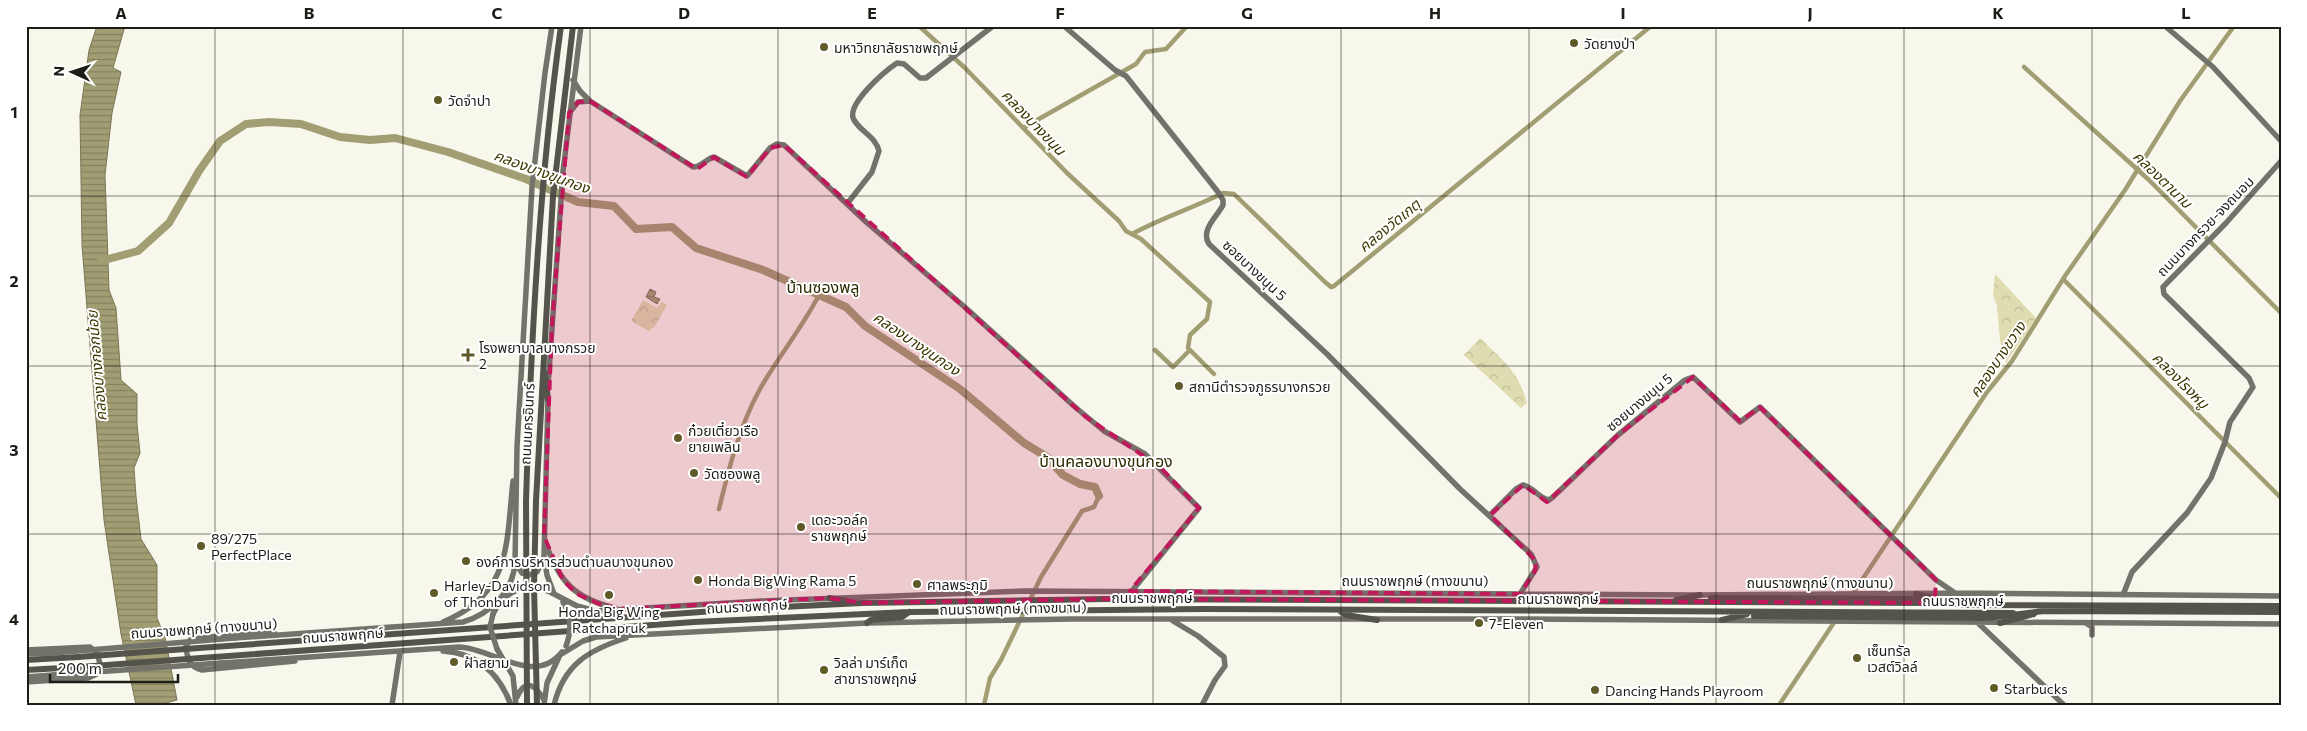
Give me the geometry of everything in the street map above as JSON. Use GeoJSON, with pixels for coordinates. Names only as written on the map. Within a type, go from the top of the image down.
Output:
{"type":"FeatureCollection","features":[{"type":"Feature","properties":{"kind":"main road","name":"ถนนนครอินทร์"},"geometry":{"type":"LineString","coordinates":[[498,603],[513,577],[515,563],[517,447],[532,187],[552,26]]}},
{"type":"Feature","properties":{"kind":"main road","name":"ถนนนครอินทร์"},"geometry":{"type":"LineString","coordinates":[[527,705],[526,501],[531,352],[542,181],[549,108],[561,26]]}},
{"type":"Feature","properties":{"kind":"main road","name":"ถนนนครอินทร์"},"geometry":{"type":"LineString","coordinates":[[536,705],[534,587],[543,352],[554,185],[573,26]]}},
{"type":"Feature","properties":{"kind":"main road","name":"ถนนนครอินทร์"},"geometry":{"type":"LineString","coordinates":[[554,594],[547,575],[544,557],[548,400],[561,200],[569,112],[581,26]]}},
{"type":"Feature","properties":{"kind":"main road"},"geometry":{"type":"LineString","coordinates":[[847,204],[872,172],[879,151],[876,143],[853,118],[852,111],[855,104],[897,63],[904,64],[923,78],[950,60],[993,26]]}},
{"type":"Feature","properties":{"kind":"main road","name":"ซอยบางขนุน 5"},"geometry":{"type":"LineString","coordinates":[[1064,26],[1117,71],[1124,74],[1220,194],[1222,208],[1206,231],[1206,238],[1209,244],[1327,354],[1460,489],[1520,543],[1536,562],[1535,571],[1520,594]]}},
{"type":"Feature","properties":{"kind":"main road"},"geometry":{"type":"LineString","coordinates":[[2165,26],[2213,67],[2281,141]]}},
{"type":"Feature","properties":{"kind":"main road"},"geometry":{"type":"LineString","coordinates":[[573,80],[590,101],[693,166],[699,166],[707,159],[714,157],[747,176],[770,148],[777,144],[784,145],[847,204],[1086,417],[1109,434],[1151,459],[1199,508],[1132,591]]}},
{"type":"Feature","properties":{"kind":"main road"},"geometry":{"type":"LineString","coordinates":[[569,112],[578,102],[590,101]]}},
{"type":"Feature","properties":{"kind":"main road","name":"ถนนบางกรวย-จงถนอม"},"geometry":{"type":"LineString","coordinates":[[2123,595],[2132,572],[2187,514],[2203,490],[2218,460],[2230,422],[2253,386],[2250,378],[2162,290],[2281,161]]}},
{"type":"Feature","properties":{"kind":"main road"},"geometry":{"type":"LineString","coordinates":[[543,352],[548,400]]}},
{"type":"Feature","properties":{"kind":"main road","name":"ซอยบางขนุน 5"},"geometry":{"type":"LineString","coordinates":[[1490,515],[1516,489],[1523,485],[1530,488],[1543,499],[1549,500],[1618,435],[1685,380],[1693,377],[1740,422],[1760,407],[1936,580]]}},
{"type":"Feature","properties":{"kind":"main road"},"geometry":{"type":"LineString","coordinates":[[437,624],[470,608],[489,590],[498,578],[507,546],[517,447]]}},
{"type":"Feature","properties":{"kind":"main road"},"geometry":{"type":"LineString","coordinates":[[544,536],[556,568],[571,589],[599,604],[620,609]]}},
{"type":"Feature","properties":{"kind":"main road"},"geometry":{"type":"LineString","coordinates":[[515,563],[522,573],[529,575],[537,572],[544,557]]}},
{"type":"Feature","properties":{"kind":"main road"},"geometry":{"type":"LineString","coordinates":[[1936,580],[1955,593]]}},
{"type":"Feature","properties":{"kind":"main road"},"geometry":{"type":"LineString","coordinates":[[1931,595],[1936,589],[1936,580]]}},
{"type":"Feature","properties":{"kind":"main road"},"geometry":{"type":"LineString","coordinates":[[516,702],[513,676],[497,649],[490,627],[492,614],[498,603],[522,588],[543,588],[563,602],[569,613],[571,626],[566,646],[547,683],[544,702]]}},
{"type":"Feature","properties":{"kind":"main road","name":"ถนนราชพฤกษ์ (ทางขนาน)"},"geometry":{"type":"LineString","coordinates":[[554,594],[588,610],[829,598],[1025,591],[1700,595],[1931,595],[1955,593],[2281,596]]}},
{"type":"Feature","properties":{"kind":"main road"},"geometry":{"type":"LineString","coordinates":[[1150,599],[1192,592]]}},
{"type":"Feature","properties":{"kind":"main road"},"geometry":{"type":"LineString","coordinates":[[1916,594],[1958,603]]}},
{"type":"Feature","properties":{"kind":"main road"},"geometry":{"type":"LineString","coordinates":[[1662,603],[1700,595]]}},
{"type":"Feature","properties":{"kind":"main road"},"geometry":{"type":"LineString","coordinates":[[829,598],[862,603]]}},
{"type":"Feature","properties":{"kind":"main road","name":"ถนนราชพฤกษ์"},"geometry":{"type":"LineString","coordinates":[[26,660],[733,610],[862,603],[1022,599],[2251,604],[2281,606]]}},
{"type":"Feature","properties":{"kind":"main road"},"geometry":{"type":"LineString","coordinates":[[1682,599],[1919,599],[1967,605],[2281,606]]}},
{"type":"Feature","properties":{"kind":"main road","name":"ถนนราชพฤกษ์ (ทางขนาน)"},"geometry":{"type":"LineString","coordinates":[[26,654],[437,624],[472,620],[498,603]]}},
{"type":"Feature","properties":{"kind":"main road"},"geometry":{"type":"LineString","coordinates":[[1340,610],[1346,615],[1377,620]]}},
{"type":"Feature","properties":{"kind":"main road","name":"ถนนราชพฤกษ์"},"geometry":{"type":"LineString","coordinates":[[26,670],[694,622],[909,612],[1340,610],[1754,614],[2281,613]]}},
{"type":"Feature","properties":{"kind":"main road"},"geometry":{"type":"LineString","coordinates":[[1722,620],[1754,614],[1987,618],[2044,611],[2281,613]]}},
{"type":"Feature","properties":{"kind":"main road"},"geometry":{"type":"LineString","coordinates":[[867,623],[872,620],[905,616],[909,612]]}},
{"type":"Feature","properties":{"kind":"main road"},"geometry":{"type":"LineString","coordinates":[[2000,623],[2035,614]]}},
{"type":"Feature","properties":{"kind":"main road","name":"ถนนราชพฤกษ์ (ทางขนาน)"},"geometry":{"type":"LineString","coordinates":[[560,655],[589,638],[867,623],[1015,620],[1722,620],[2281,624]]}},
{"type":"Feature","properties":{"kind":"main road"},"geometry":{"type":"LineString","coordinates":[[1172,620],[1198,636],[1224,657],[1225,662],[1202,705]]}},
{"type":"Feature","properties":{"kind":"main road"},"geometry":{"type":"LineString","coordinates":[[1194,620],[1193,627],[1198,636]]}},
{"type":"Feature","properties":{"kind":"main road"},"geometry":{"type":"LineString","coordinates":[[1978,623],[2064,705]]}},
{"type":"Feature","properties":{"kind":"main road"},"geometry":{"type":"LineString","coordinates":[[2087,624],[2092,627],[2092,635]]}},
{"type":"Feature","properties":{"kind":"main road"},"geometry":{"type":"LineString","coordinates":[[300,633],[267,632],[196,638],[190,640],[186,646],[188,661],[195,668],[202,670],[274,664],[314,657]]}},
{"type":"Feature","properties":{"kind":"main road"},"geometry":{"type":"LineString","coordinates":[[554,705],[564,678],[581,658],[602,645],[633,635]]}},
{"type":"Feature","properties":{"kind":"main road"},"geometry":{"type":"LineString","coordinates":[[26,650],[90,647],[97,652],[101,667],[97,674],[88,678],[26,682]]}},
{"type":"Feature","properties":{"kind":"main road"},"geometry":{"type":"LineString","coordinates":[[26,677],[221,662],[466,647],[522,667],[532,668],[548,664],[560,655]]}},
{"type":"Feature","properties":{"kind":"main road"},"geometry":{"type":"LineString","coordinates":[[432,650],[460,652],[479,661],[499,681],[511,705]]}},
{"type":"Feature","properties":{"kind":"main road"},"geometry":{"type":"LineString","coordinates":[[392,705],[400,652]]}},
{"type":"Feature","properties":{"kind":"main road"},"geometry":{"type":"LineString","coordinates":[[516,702],[520,690],[532,685],[536,688],[544,702]]}},
{"type":"Feature","properties":{"kind":"highlighted area"},"geometry":{"type":"Polygon","coordinates":[[[590,101],[697,169],[714,157],[747,177],[770,148],[784,145],[1086,417],[1160,467],[1199,508],[1130,591],[1520,594],[1535,571],[1536,561],[1490,515],[1523,485],[1547,502],[1618,435],[1693,377],[1740,421],[1760,407],[1936,580],[1935,598],[1958,603],[1106,599],[862,603],[829,598],[620,609],[599,604],[577,594],[563,580],[544,536],[552,323],[569,113],[578,102],[590,101]]]}},
{"type":"Feature","properties":{"kind":"green space"},"geometry":{"type":"Polygon","coordinates":[[[1995,274],[2036,318],[2006,363],[2000,340],[1997,306],[1993,295],[1995,274]]]}},
{"type":"Feature","properties":{"kind":"green space"},"geometry":{"type":"Polygon","coordinates":[[[643,300],[657,308],[662,302],[667,305],[655,326],[649,331],[631,321],[643,300]]]}},
{"type":"Feature","properties":{"kind":"green space"},"geometry":{"type":"Polygon","coordinates":[[[1480,338],[1503,360],[1519,382],[1527,403],[1521,408],[1464,355],[1480,338]]]}},
{"type":"Feature","properties":{"kind":"water","name":"คลองบางกอกน้อย"},"geometry":{"type":"Polygon","coordinates":[[[97,26],[125,26],[113,68],[121,72],[112,113],[105,175],[109,290],[116,308],[121,380],[137,394],[137,424],[140,453],[134,468],[141,539],[157,565],[157,618],[165,637],[177,700],[166,703],[166,705],[136,705],[121,634],[104,520],[82,245],[80,115],[89,50],[97,26]]]}},
{"type":"Feature","properties":{"kind":"water"},"geometry":{"type":"Polygon","coordinates":[[[650,289],[656,292],[654,297],[660,299],[657,304],[646,297],[650,289]]]}},
{"type":"Feature","properties":{"kind":"waterway","name":"คลองบางขนุน"},"geometry":{"type":"LineString","coordinates":[[919,26],[965,68],[1067,173],[1119,221],[1126,231],[1141,239],[1210,302],[1207,319],[1190,335],[1188,348],[1214,374]]}},
{"type":"Feature","properties":{"kind":"waterway"},"geometry":{"type":"LineString","coordinates":[[1023,128],[1136,64],[1145,52],[1166,49],[1187,26]]}},
{"type":"Feature","properties":{"kind":"waterway","name":"คลองวัดเกตุ"},"geometry":{"type":"LineString","coordinates":[[1132,234],[1223,193],[1234,194],[1325,282],[1331,287],[1334,286],[1651,26]]}},
{"type":"Feature","properties":{"kind":"waterway","name":"คลองบางขวาง"},"geometry":{"type":"LineString","coordinates":[[1852,595],[1987,392],[2012,361],[2065,276],[2125,190],[2180,101],[2234,26]]}},
{"type":"Feature","properties":{"kind":"waterway","name":"คลองตานาม"},"geometry":{"type":"LineString","coordinates":[[2024,67],[2149,180],[2281,313]]}},
{"type":"Feature","properties":{"kind":"waterway","name":"คลองบางขุนกอง"},"geometry":{"type":"LineString","coordinates":[[101,261],[138,251],[169,223],[199,171],[220,141],[246,124],[269,122],[301,124],[340,137],[370,140],[395,138],[448,152],[526,179],[578,202],[614,206],[636,229],[672,227],[696,248],[763,270],[846,307],[865,326],[960,389],[1024,443],[1047,457],[1063,475],[1080,484],[1095,487],[1099,496]]}},
{"type":"Feature","properties":{"kind":"waterway","name":"คลองโรงหมู"},"geometry":{"type":"LineString","coordinates":[[2063,279],[2281,498]]}},
{"type":"Feature","properties":{"kind":"waterway"},"geometry":{"type":"LineString","coordinates":[[719,509],[735,448],[753,403],[767,377],[819,295]]}},
{"type":"Feature","properties":{"kind":"waterway"},"geometry":{"type":"LineString","coordinates":[[1155,350],[1173,367],[1190,350]]}},
{"type":"Feature","properties":{"kind":"waterway"},"geometry":{"type":"LineString","coordinates":[[984,705],[990,678],[1001,660],[1041,577],[1082,511],[1094,507],[1099,496]]}},
{"type":"Feature","properties":{"kind":"waterway","name":"คลองบางขวาง"},"geometry":{"type":"LineString","coordinates":[[1779,705],[1835,621]]}},
{"type":"Feature","properties":{"kind":"place","name":"วัดยางป่า"},"geometry":{"type":"Point","coordinates":[1574,43]}},
{"type":"Feature","properties":{"kind":"place","name":"มหาวิทยาลัยราชพฤกษ์"},"geometry":{"type":"Point","coordinates":[824,47]}},
{"type":"Feature","properties":{"kind":"place","name":"วัดจําปา"},"geometry":{"type":"Point","coordinates":[438,100]}},
{"type":"Feature","properties":{"kind":"place","name":"โรงพยาบาลบางกรวย 2"},"geometry":{"type":"Point","coordinates":[468,355]}},
{"type":"Feature","properties":{"kind":"place","name":"สถานีตำรวจภูธรบางกรวย"},"geometry":{"type":"Point","coordinates":[1179,386]}},
{"type":"Feature","properties":{"kind":"place","name":"ก๋วยเตี๋ยวเรือ ยายเพลิน"},"geometry":{"type":"Point","coordinates":[678,438]}},
{"type":"Feature","properties":{"kind":"place","name":"วัดซองพลู"},"geometry":{"type":"Point","coordinates":[694,473]}},
{"type":"Feature","properties":{"kind":"place","name":"เดอะวอล์ค ราชพฤกษ์"},"geometry":{"type":"Point","coordinates":[801,527]}},
{"type":"Feature","properties":{"kind":"place","name":"89/275 PerfectPlace"},"geometry":{"type":"Point","coordinates":[201,546]}},
{"type":"Feature","properties":{"kind":"place","name":"องค์การบริหารส่วนตำบลบางขุนกอง"},"geometry":{"type":"Point","coordinates":[466,561]}},
{"type":"Feature","properties":{"kind":"place","name":"Honda BigWing Rama 5"},"geometry":{"type":"Point","coordinates":[698,580]}},
{"type":"Feature","properties":{"kind":"place","name":"ศาลพระภูมิ"},"geometry":{"type":"Point","coordinates":[917,584]}},
{"type":"Feature","properties":{"kind":"place","name":"Harley-Davidson of Thonburi"},"geometry":{"type":"Point","coordinates":[434,593]}},
{"type":"Feature","properties":{"kind":"place","name":"Honda Big Wing Ratchapruk"},"geometry":{"type":"Point","coordinates":[609,595]}},
{"type":"Feature","properties":{"kind":"place","name":"7-Eleven"},"geometry":{"type":"Point","coordinates":[1479,623]}},
{"type":"Feature","properties":{"kind":"place","name":"เซ็นทรัล เวสต์วิลล์"},"geometry":{"type":"Point","coordinates":[1857,658]}},
{"type":"Feature","properties":{"kind":"place","name":"ฝ้าสยาม"},"geometry":{"type":"Point","coordinates":[454,662]}},
{"type":"Feature","properties":{"kind":"place","name":"วิลล่า มาร์เก็ต สาขาราชพฤกษ์"},"geometry":{"type":"Point","coordinates":[824,670]}},
{"type":"Feature","properties":{"kind":"place","name":"Starbucks"},"geometry":{"type":"Point","coordinates":[1994,688]}},
{"type":"Feature","properties":{"kind":"place","name":"Dancing Hands Playroom"},"geometry":{"type":"Point","coordinates":[1595,690]}},
{"type":"Feature","properties":{"kind":"district","name":"บ้านซองพลู"},"geometry":{"type":"Point","coordinates":[823,286]}},
{"type":"Feature","properties":{"kind":"district","name":"บ้านคลองบางขุนกอง"},"geometry":{"type":"Point","coordinates":[1106,460]}}]}
